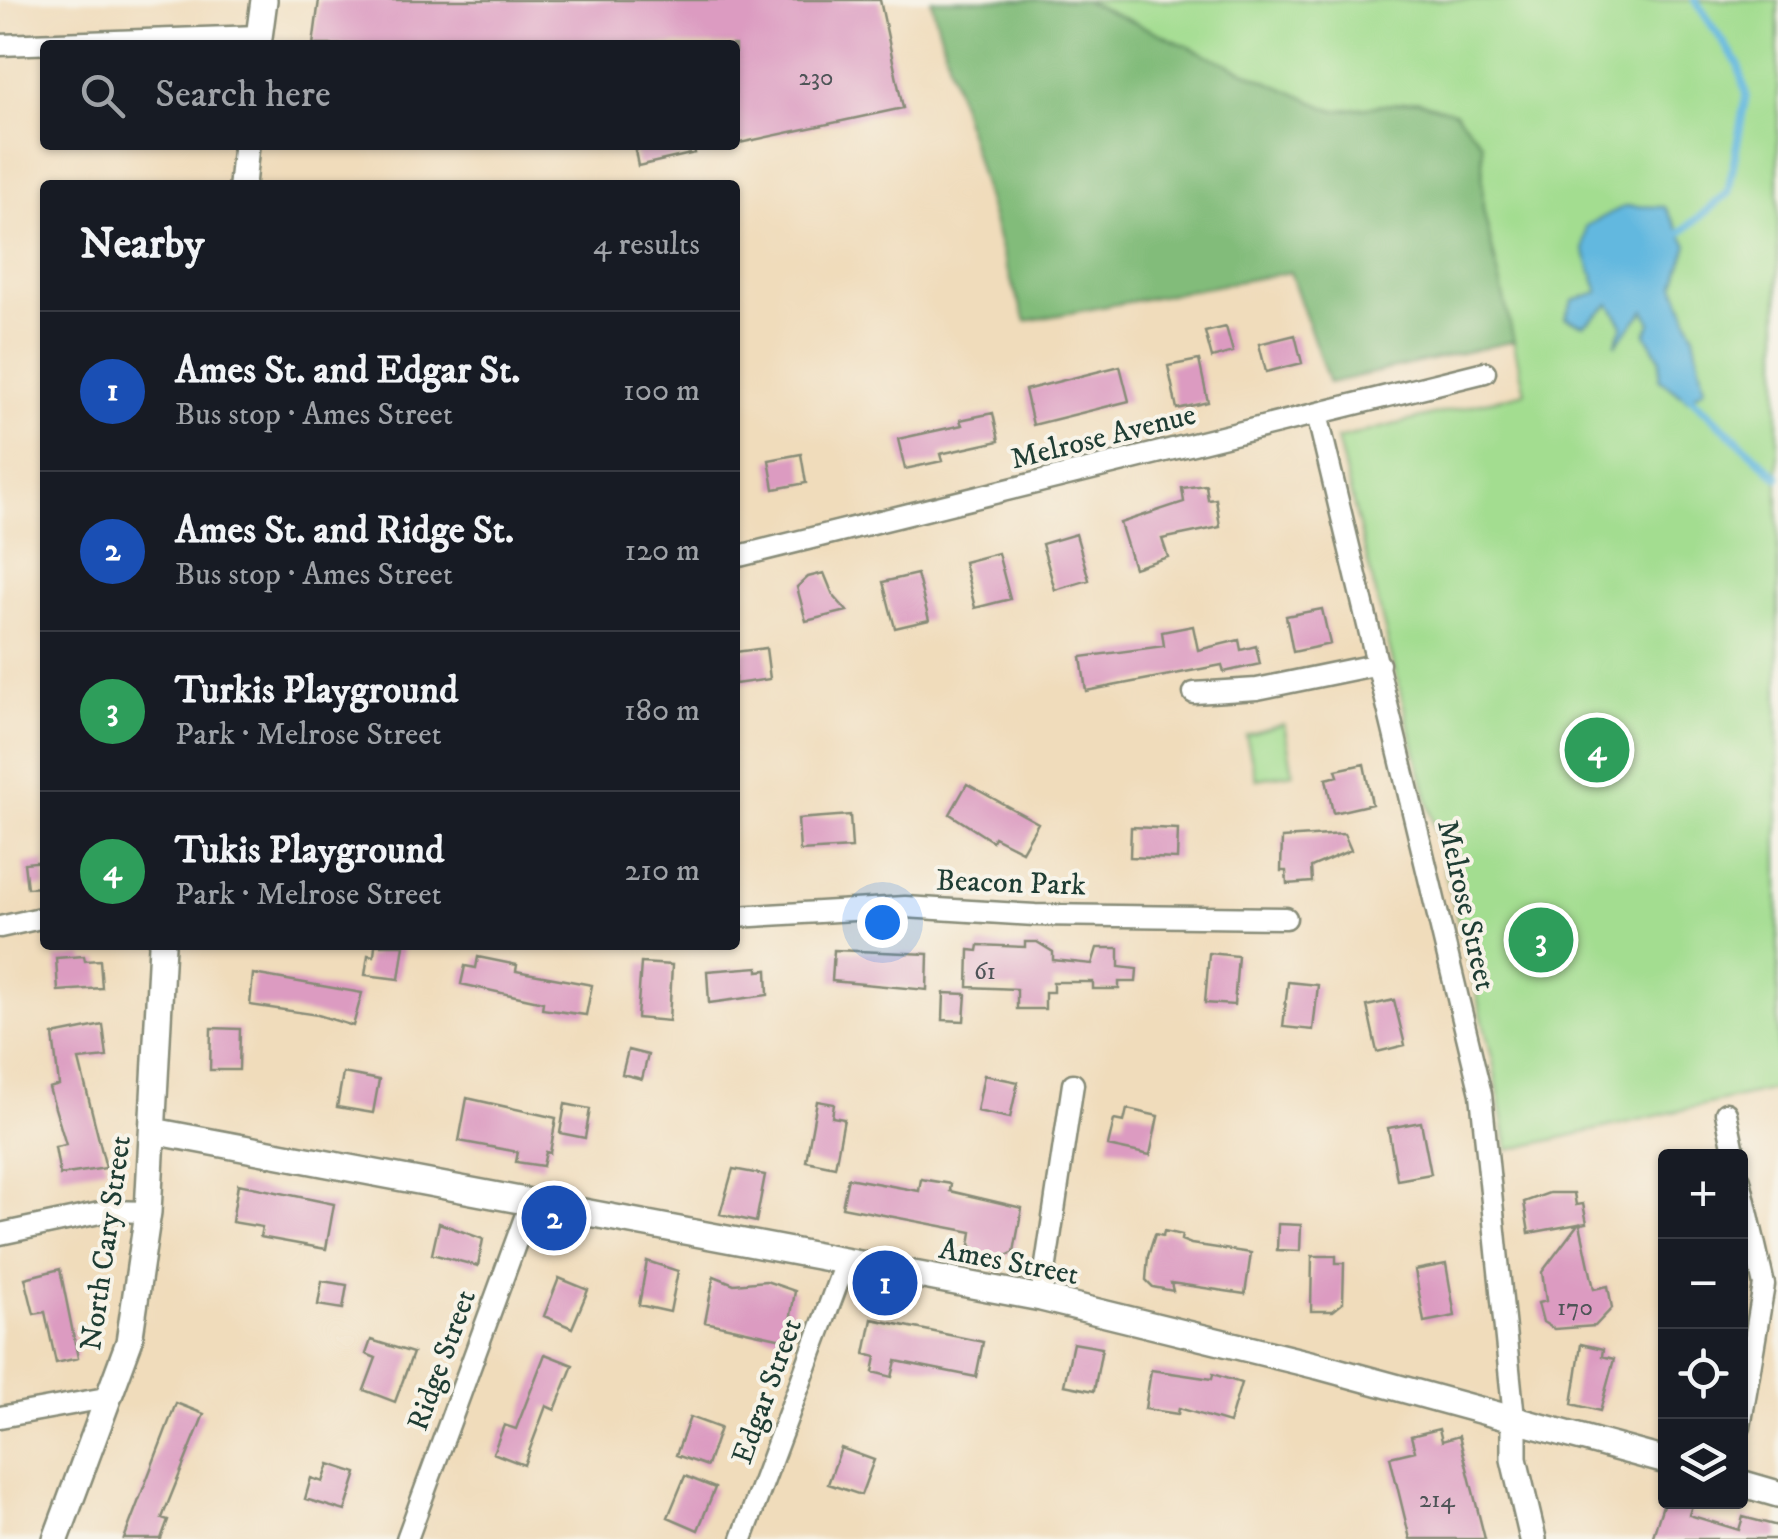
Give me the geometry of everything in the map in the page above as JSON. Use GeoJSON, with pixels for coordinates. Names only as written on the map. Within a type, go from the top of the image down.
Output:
{"type":"FeatureCollection","features":[{"type":"Feature","properties":{"kind":"street"},"geometry":{"type":"LineString","coordinates":[[258,40],[264,0]]}},
{"type":"Feature","properties":{"kind":"street"},"geometry":{"type":"LineString","coordinates":[[0,45],[40,44]]}},
{"type":"Feature","properties":{"kind":"street"},"geometry":{"type":"LineString","coordinates":[[242,180],[246,150]]}},
{"type":"Feature","properties":{"kind":"street","name":"Melrose Avenue"},"geometry":{"type":"LineString","coordinates":[[740,557],[1486,372]]}},
{"type":"Feature","properties":{"kind":"street","name":"Melrose Street"},"geometry":{"type":"LineString","coordinates":[[1316,414],[1481,1094],[1514,1418]]}},
{"type":"Feature","properties":{"kind":"street"},"geometry":{"type":"LineString","coordinates":[[1194,693],[1256,688],[1379,664]]}},
{"type":"Feature","properties":{"kind":"street","name":"Beacon Park"},"geometry":{"type":"LineString","coordinates":[[740,917],[906,907],[1035,915],[1286,918]]}},
{"type":"Feature","properties":{"kind":"street"},"geometry":{"type":"LineString","coordinates":[[0,926],[40,918]]}},
{"type":"Feature","properties":{"kind":"street","name":"North Cary Street"},"geometry":{"type":"LineString","coordinates":[[56,1539],[129,1342],[148,1212],[162,950]]}},
{"type":"Feature","properties":{"kind":"street"},"geometry":{"type":"LineString","coordinates":[[1041,1298],[1073,1084]]}},
{"type":"Feature","properties":{"kind":"street"},"geometry":{"type":"LineString","coordinates":[[1726,1113],[1734,1149]]}},
{"type":"Feature","properties":{"kind":"street","name":"Ames Street"},"geometry":{"type":"LineString","coordinates":[[153,1131],[1041,1298],[1514,1418],[1658,1460]]}},
{"type":"Feature","properties":{"kind":"street","name":"Ridge Street"},"geometry":{"type":"LineString","coordinates":[[407,1539],[531,1201]]}},
{"type":"Feature","properties":{"kind":"street"},"geometry":{"type":"LineString","coordinates":[[1742,1419],[1771,1284],[1748,1207]]}},
{"type":"Feature","properties":{"kind":"street"},"geometry":{"type":"LineString","coordinates":[[0,1234],[109,1211],[148,1212]]}},
{"type":"Feature","properties":{"kind":"street","name":"Edgar Street"},"geometry":{"type":"LineString","coordinates":[[742,1539],[845,1263]]}},
{"type":"Feature","properties":{"kind":"street"},"geometry":{"type":"LineString","coordinates":[[0,1417],[111,1397]]}},
{"type":"Feature","properties":{"kind":"street"},"geometry":{"type":"LineString","coordinates":[[1514,1418],[1514,1458],[1533,1539]]}},
{"type":"Feature","properties":{"kind":"street"},"geometry":{"type":"LineString","coordinates":[[1748,1485],[1778,1494]]}},
{"type":"Feature","properties":{"kind":"green space"},"geometry":{"type":"Polygon","coordinates":[[[931,0],[1083,0],[1334,111],[1418,101],[1455,112],[1482,143],[1483,209],[1514,341],[1329,383],[1290,272],[1026,321],[1006,267],[931,0]]]}},
{"type":"Feature","properties":{"kind":"green space"},"geometry":{"type":"Polygon","coordinates":[[[1083,0],[1778,0],[1778,1088],[1508,1150],[1493,1061],[1337,439],[1525,392],[1483,209],[1482,143],[1418,101],[1334,111],[1083,0]]]}},
{"type":"Feature","properties":{"kind":"green space"},"geometry":{"type":"Polygon","coordinates":[[[1284,724],[1293,773],[1256,779],[1246,735],[1284,724]]]}},
{"type":"Feature","properties":{"kind":"water"},"geometry":{"type":"Polygon","coordinates":[[[1625,206],[1665,207],[1688,245],[1675,285],[1694,335],[1705,388],[1688,400],[1659,379],[1660,358],[1646,334],[1651,323],[1645,310],[1615,345],[1623,325],[1610,304],[1584,325],[1565,318],[1573,300],[1599,292],[1584,250],[1586,226],[1625,206]]]}},
{"type":"Feature","properties":{"kind":"building"},"geometry":{"type":"Polygon","coordinates":[[[319,0],[880,0],[903,108],[740,143],[740,40],[314,40],[319,0]]]}},
{"type":"Feature","properties":{"kind":"building"},"geometry":{"type":"Polygon","coordinates":[[[635,150],[695,150],[695,153],[638,166],[635,150]]]}},
{"type":"Feature","properties":{"kind":"building"},"geometry":{"type":"Polygon","coordinates":[[[1226,327],[1233,352],[1212,358],[1205,332],[1226,327]]]}},
{"type":"Feature","properties":{"kind":"building"},"geometry":{"type":"Polygon","coordinates":[[[1295,335],[1302,363],[1266,372],[1259,344],[1295,335]]]}},
{"type":"Feature","properties":{"kind":"building"},"geometry":{"type":"Polygon","coordinates":[[[1199,360],[1208,402],[1177,409],[1168,366],[1199,360]]]}},
{"type":"Feature","properties":{"kind":"building"},"geometry":{"type":"Polygon","coordinates":[[[1120,366],[1129,401],[1033,425],[1025,390],[1120,366]]]}},
{"type":"Feature","properties":{"kind":"building"},"geometry":{"type":"Polygon","coordinates":[[[993,413],[999,441],[940,454],[942,461],[905,469],[898,439],[962,425],[960,420],[993,413]]]}},
{"type":"Feature","properties":{"kind":"building"},"geometry":{"type":"Polygon","coordinates":[[[801,454],[806,483],[774,489],[769,460],[801,454]]]}},
{"type":"Feature","properties":{"kind":"building"},"geometry":{"type":"Polygon","coordinates":[[[1206,485],[1208,500],[1216,499],[1220,527],[1162,539],[1168,557],[1134,568],[1120,523],[1184,502],[1182,488],[1206,485]]]}},
{"type":"Feature","properties":{"kind":"building"},"geometry":{"type":"Polygon","coordinates":[[[1076,534],[1089,580],[1055,590],[1042,544],[1076,534]]]}},
{"type":"Feature","properties":{"kind":"building"},"geometry":{"type":"Polygon","coordinates":[[[998,553],[1010,599],[975,608],[964,562],[998,553]]]}},
{"type":"Feature","properties":{"kind":"building"},"geometry":{"type":"Polygon","coordinates":[[[824,573],[833,595],[847,611],[806,621],[797,587],[808,577],[824,573]]]}},
{"type":"Feature","properties":{"kind":"building"},"geometry":{"type":"Polygon","coordinates":[[[917,574],[929,620],[895,628],[883,582],[917,574]]]}},
{"type":"Feature","properties":{"kind":"building"},"geometry":{"type":"Polygon","coordinates":[[[1322,609],[1330,644],[1293,652],[1286,616],[1322,609]]]}},
{"type":"Feature","properties":{"kind":"building"},"geometry":{"type":"Polygon","coordinates":[[[1193,626],[1198,650],[1239,640],[1241,650],[1256,646],[1260,664],[1224,672],[1222,665],[1086,691],[1081,657],[1164,646],[1162,632],[1193,626]]]}},
{"type":"Feature","properties":{"kind":"building"},"geometry":{"type":"Polygon","coordinates":[[[766,648],[770,679],[740,683],[740,651],[766,648]]]}},
{"type":"Feature","properties":{"kind":"building"},"geometry":{"type":"Polygon","coordinates":[[[1364,764],[1372,804],[1333,813],[1326,779],[1338,776],[1336,770],[1364,764]]]}},
{"type":"Feature","properties":{"kind":"building"},"geometry":{"type":"Polygon","coordinates":[[[967,784],[1038,823],[1022,851],[994,837],[992,841],[950,814],[967,784]]]}},
{"type":"Feature","properties":{"kind":"building"},"geometry":{"type":"Polygon","coordinates":[[[850,815],[852,848],[800,851],[798,819],[850,815]]]}},
{"type":"Feature","properties":{"kind":"building"},"geometry":{"type":"Polygon","coordinates":[[[1131,827],[1178,829],[1177,859],[1130,857],[1131,827]]]}},
{"type":"Feature","properties":{"kind":"building"},"geometry":{"type":"Polygon","coordinates":[[[1344,834],[1351,850],[1311,867],[1312,882],[1287,884],[1286,871],[1281,871],[1282,838],[1344,834]]]}},
{"type":"Feature","properties":{"kind":"building"},"geometry":{"type":"Polygon","coordinates":[[[40,861],[40,887],[27,888],[24,863],[40,861]]]}},
{"type":"Feature","properties":{"kind":"building"},"geometry":{"type":"Polygon","coordinates":[[[1025,942],[1037,942],[1053,952],[1053,960],[1092,964],[1097,948],[1119,948],[1119,967],[1137,969],[1136,982],[1119,982],[1119,989],[1093,989],[1093,982],[1053,982],[1053,992],[1045,992],[1045,1009],[1017,1009],[1017,989],[968,987],[969,950],[978,951],[979,945],[1025,947],[1025,942]]]}},
{"type":"Feature","properties":{"kind":"building"},"geometry":{"type":"Polygon","coordinates":[[[375,950],[403,950],[399,979],[365,975],[368,955],[374,956],[375,950]]]}},
{"type":"Feature","properties":{"kind":"building"},"geometry":{"type":"Polygon","coordinates":[[[834,950],[928,954],[927,990],[832,981],[834,950]]]}},
{"type":"Feature","properties":{"kind":"building"},"geometry":{"type":"Polygon","coordinates":[[[1209,953],[1238,956],[1234,1005],[1205,1003],[1209,953]]]}},
{"type":"Feature","properties":{"kind":"building"},"geometry":{"type":"Polygon","coordinates":[[[84,956],[85,961],[100,960],[102,988],[58,991],[56,958],[84,956]]]}},
{"type":"Feature","properties":{"kind":"building"},"geometry":{"type":"Polygon","coordinates":[[[478,957],[517,965],[516,971],[592,985],[586,1015],[542,1009],[543,1002],[461,984],[465,966],[476,968],[478,957]]]}},
{"type":"Feature","properties":{"kind":"building"},"geometry":{"type":"Polygon","coordinates":[[[641,963],[672,965],[669,1021],[637,1018],[641,963]]]}},
{"type":"Feature","properties":{"kind":"building"},"geometry":{"type":"Polygon","coordinates":[[[758,967],[758,971],[767,970],[768,995],[709,1003],[707,971],[758,967]]]}},
{"type":"Feature","properties":{"kind":"building"},"geometry":{"type":"Polygon","coordinates":[[[253,974],[362,993],[353,1026],[318,1015],[250,1005],[253,974]]]}},
{"type":"Feature","properties":{"kind":"building"},"geometry":{"type":"Polygon","coordinates":[[[1288,982],[1318,985],[1313,1030],[1283,1027],[1288,982]]]}},
{"type":"Feature","properties":{"kind":"building"},"geometry":{"type":"Polygon","coordinates":[[[944,993],[966,994],[964,1021],[943,1020],[944,993]]]}},
{"type":"Feature","properties":{"kind":"building"},"geometry":{"type":"Polygon","coordinates":[[[1394,1000],[1405,1045],[1377,1052],[1367,1006],[1394,1000]]]}},
{"type":"Feature","properties":{"kind":"building"},"geometry":{"type":"Polygon","coordinates":[[[103,1025],[107,1057],[79,1060],[106,1168],[60,1175],[55,1147],[66,1145],[49,1088],[59,1085],[53,1035],[103,1025]]]}},
{"type":"Feature","properties":{"kind":"building"},"geometry":{"type":"Polygon","coordinates":[[[211,1028],[240,1029],[239,1070],[210,1070],[211,1028]]]}},
{"type":"Feature","properties":{"kind":"building"},"geometry":{"type":"Polygon","coordinates":[[[628,1050],[648,1055],[642,1079],[622,1074],[628,1050]]]}},
{"type":"Feature","properties":{"kind":"building"},"geometry":{"type":"Polygon","coordinates":[[[343,1073],[379,1080],[373,1113],[337,1107],[343,1073]]]}},
{"type":"Feature","properties":{"kind":"building"},"geometry":{"type":"Polygon","coordinates":[[[984,1075],[1018,1082],[1010,1118],[977,1111],[984,1075]]]}},
{"type":"Feature","properties":{"kind":"building"},"geometry":{"type":"Polygon","coordinates":[[[467,1098],[556,1118],[550,1153],[546,1152],[543,1166],[516,1162],[518,1152],[459,1141],[467,1098]]]}},
{"type":"Feature","properties":{"kind":"building"},"geometry":{"type":"Polygon","coordinates":[[[817,1101],[834,1104],[832,1117],[844,1119],[835,1167],[806,1161],[817,1101]]]}},
{"type":"Feature","properties":{"kind":"building"},"geometry":{"type":"Polygon","coordinates":[[[565,1104],[590,1109],[585,1138],[560,1133],[565,1104]]]}},
{"type":"Feature","properties":{"kind":"building"},"geometry":{"type":"Polygon","coordinates":[[[1127,1109],[1158,1116],[1150,1155],[1108,1146],[1114,1120],[1124,1122],[1127,1109]]]}},
{"type":"Feature","properties":{"kind":"building"},"geometry":{"type":"Polygon","coordinates":[[[1421,1122],[1431,1174],[1397,1180],[1388,1128],[1421,1122]]]}},
{"type":"Feature","properties":{"kind":"building"},"geometry":{"type":"Polygon","coordinates":[[[733,1169],[765,1175],[756,1222],[720,1214],[733,1169]]]}},
{"type":"Feature","properties":{"kind":"building"},"geometry":{"type":"Polygon","coordinates":[[[848,1178],[919,1191],[921,1179],[951,1184],[950,1191],[1022,1208],[1014,1252],[1004,1257],[978,1253],[970,1245],[972,1232],[842,1207],[848,1178]]]}},
{"type":"Feature","properties":{"kind":"building"},"geometry":{"type":"Polygon","coordinates":[[[238,1184],[334,1204],[326,1249],[260,1237],[262,1227],[232,1222],[238,1184]]]}},
{"type":"Feature","properties":{"kind":"building"},"geometry":{"type":"Polygon","coordinates":[[[1549,1193],[1574,1193],[1576,1205],[1583,1204],[1587,1223],[1580,1224],[1594,1289],[1608,1286],[1612,1308],[1595,1326],[1554,1329],[1543,1322],[1538,1303],[1546,1301],[1542,1272],[1578,1224],[1529,1233],[1524,1202],[1549,1193]]]}},
{"type":"Feature","properties":{"kind":"building"},"geometry":{"type":"Polygon","coordinates":[[[439,1223],[483,1239],[478,1266],[432,1254],[439,1223]]]}},
{"type":"Feature","properties":{"kind":"building"},"geometry":{"type":"Polygon","coordinates":[[[1278,1224],[1301,1225],[1300,1251],[1277,1250],[1278,1224]]]}},
{"type":"Feature","properties":{"kind":"building"},"geometry":{"type":"Polygon","coordinates":[[[1164,1231],[1182,1235],[1181,1240],[1191,1244],[1251,1253],[1245,1294],[1171,1283],[1173,1291],[1153,1287],[1146,1280],[1148,1256],[1155,1234],[1163,1236],[1164,1231]]]}},
{"type":"Feature","properties":{"kind":"building"},"geometry":{"type":"Polygon","coordinates":[[[1312,1256],[1336,1256],[1336,1263],[1344,1263],[1343,1303],[1333,1311],[1311,1311],[1312,1256]]]}},
{"type":"Feature","properties":{"kind":"building"},"geometry":{"type":"Polygon","coordinates":[[[647,1261],[678,1271],[670,1312],[639,1305],[647,1261]]]}},
{"type":"Feature","properties":{"kind":"building"},"geometry":{"type":"Polygon","coordinates":[[[1446,1264],[1455,1316],[1424,1322],[1415,1270],[1446,1264]]]}},
{"type":"Feature","properties":{"kind":"building"},"geometry":{"type":"Polygon","coordinates":[[[60,1269],[78,1358],[56,1363],[45,1312],[34,1314],[25,1278],[60,1269]]]}},
{"type":"Feature","properties":{"kind":"building"},"geometry":{"type":"Polygon","coordinates":[[[714,1276],[734,1284],[766,1281],[795,1291],[787,1340],[705,1322],[714,1276]]]}},
{"type":"Feature","properties":{"kind":"building"},"geometry":{"type":"Polygon","coordinates":[[[559,1278],[588,1290],[572,1328],[544,1316],[559,1278]]]}},
{"type":"Feature","properties":{"kind":"building"},"geometry":{"type":"Polygon","coordinates":[[[322,1281],[347,1285],[343,1309],[318,1305],[322,1281]]]}},
{"type":"Feature","properties":{"kind":"building"},"geometry":{"type":"Polygon","coordinates":[[[872,1319],[983,1342],[976,1377],[896,1361],[892,1377],[873,1372],[876,1357],[865,1354],[872,1319]]]}},
{"type":"Feature","properties":{"kind":"building"},"geometry":{"type":"Polygon","coordinates":[[[371,1340],[413,1353],[395,1402],[364,1390],[376,1358],[366,1354],[371,1340]]]}},
{"type":"Feature","properties":{"kind":"building"},"geometry":{"type":"Polygon","coordinates":[[[1073,1343],[1102,1348],[1094,1391],[1064,1385],[1073,1343]]]}},
{"type":"Feature","properties":{"kind":"building"},"geometry":{"type":"Polygon","coordinates":[[[1581,1344],[1603,1349],[1602,1356],[1614,1359],[1600,1411],[1572,1404],[1581,1344]]]}},
{"type":"Feature","properties":{"kind":"building"},"geometry":{"type":"Polygon","coordinates":[[[545,1354],[573,1365],[555,1410],[546,1406],[524,1465],[493,1453],[504,1425],[516,1429],[545,1354]]]}},
{"type":"Feature","properties":{"kind":"building"},"geometry":{"type":"Polygon","coordinates":[[[1151,1370],[1212,1379],[1213,1374],[1241,1383],[1229,1423],[1179,1408],[1178,1414],[1145,1409],[1151,1370]]]}},
{"type":"Feature","properties":{"kind":"building"},"geometry":{"type":"Polygon","coordinates":[[[176,1403],[204,1414],[162,1518],[168,1520],[161,1539],[124,1539],[176,1403]]]}},
{"type":"Feature","properties":{"kind":"building"},"geometry":{"type":"Polygon","coordinates":[[[690,1417],[720,1428],[707,1466],[676,1455],[690,1417]]]}},
{"type":"Feature","properties":{"kind":"building"},"geometry":{"type":"Polygon","coordinates":[[[1439,1429],[1442,1441],[1459,1436],[1485,1539],[1410,1539],[1390,1457],[1415,1451],[1411,1436],[1439,1429]]]}},
{"type":"Feature","properties":{"kind":"building"},"geometry":{"type":"Polygon","coordinates":[[[841,1448],[874,1460],[861,1495],[828,1484],[841,1448]]]}},
{"type":"Feature","properties":{"kind":"building"},"geometry":{"type":"Polygon","coordinates":[[[329,1464],[357,1473],[345,1511],[305,1499],[311,1478],[323,1482],[329,1464]]]}},
{"type":"Feature","properties":{"kind":"building"},"geometry":{"type":"Polygon","coordinates":[[[685,1476],[715,1488],[698,1530],[668,1517],[685,1476]]]}},
{"type":"Feature","properties":{"kind":"building"},"geometry":{"type":"Polygon","coordinates":[[[1662,1509],[1691,1509],[1689,1515],[1739,1530],[1743,1517],[1778,1526],[1778,1539],[1652,1539],[1662,1509]]]}},
{"type":"Feature","properties":{"kind":"waterway"},"geometry":{"type":"LineString","coordinates":[[1678,235],[1728,193],[1746,95],[1738,64],[1695,0]]}},
{"type":"Feature","properties":{"kind":"waterway"},"geometry":{"type":"LineString","coordinates":[[1687,394],[1778,477]]}},
{"type":"Feature","properties":{"kind":"place","name":"Tukis Playground"},"geometry":{"type":"Point","coordinates":[1597,750]}},
{"type":"Feature","properties":{"kind":"place","name":"Turkis Playground"},"geometry":{"type":"Point","coordinates":[1541,940]}},
{"type":"Feature","properties":{"kind":"place","name":"Ames St. and Ridge St."},"geometry":{"type":"Point","coordinates":[554,1218]}},
{"type":"Feature","properties":{"kind":"place","name":"Ames St. and Edgar St."},"geometry":{"type":"Point","coordinates":[885,1283]}}]}
